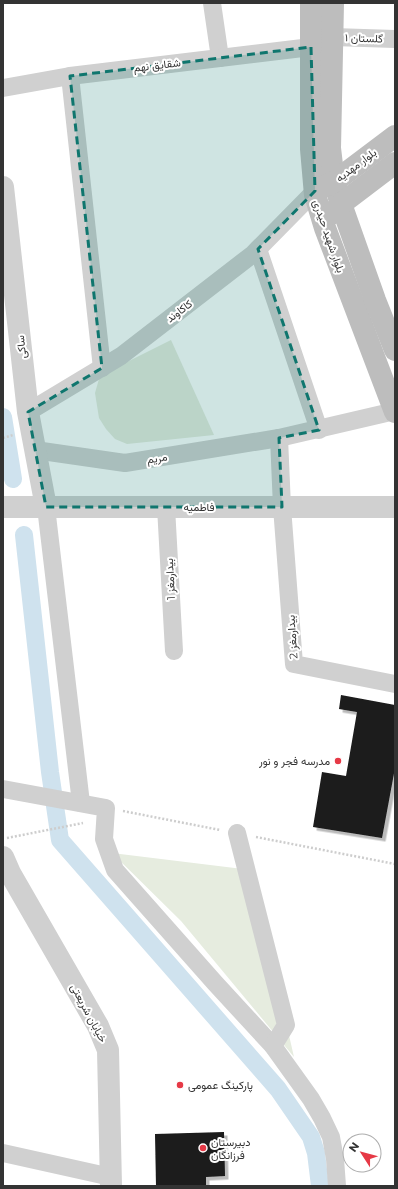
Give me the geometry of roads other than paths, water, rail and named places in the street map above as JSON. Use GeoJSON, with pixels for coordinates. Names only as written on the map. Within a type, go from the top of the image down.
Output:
{"type":"FeatureCollection","features":[{"type":"Feature","properties":{"kind":"main road","name":"بلوار شهید حیدری"},"geometry":{"type":"LineString","coordinates":[[311,3],[311,149],[315,191],[323,222],[395,411]]}},
{"type":"Feature","properties":{"kind":"main road","name":"بلوار شهید حیدری"},"geometry":{"type":"LineString","coordinates":[[333,3],[330,148],[334,182],[375,300],[395,350]]}},
{"type":"Feature","properties":{"kind":"main road","name":"بلوار مهدیه"},"geometry":{"type":"LineString","coordinates":[[315,191],[334,182],[395,136]]}},
{"type":"Feature","properties":{"kind":"main road","name":"بلوار مهدیه"},"geometry":{"type":"LineString","coordinates":[[323,222],[341,204],[395,163]]}},
{"type":"Feature","properties":{"kind":"street"},"geometry":{"type":"LineString","coordinates":[[212,3],[220,58]]}},
{"type":"Feature","properties":{"kind":"street","name":"گلستان ۱"},"geometry":{"type":"LineString","coordinates":[[333,37],[395,39]]}},
{"type":"Feature","properties":{"kind":"street","name":"شقایق نهم"},"geometry":{"type":"LineString","coordinates":[[3,88],[70,76],[311,46]]}},
{"type":"Feature","properties":{"kind":"street"},"geometry":{"type":"LineString","coordinates":[[70,76],[102,368]]}},
{"type":"Feature","properties":{"kind":"street","name":"ساکی"},"geometry":{"type":"LineString","coordinates":[[3,187],[28,412],[46,507]]}},
{"type":"Feature","properties":{"kind":"street","name":"کاکاوند"},"geometry":{"type":"LineString","coordinates":[[28,412],[121,356],[253,254],[315,191]]}},
{"type":"Feature","properties":{"kind":"street"},"geometry":{"type":"LineString","coordinates":[[258,249],[319,430]]}},
{"type":"Feature","properties":{"kind":"street","name":"مریم"},"geometry":{"type":"LineString","coordinates":[[35,450],[125,463],[279,438],[319,430],[395,411]]}},
{"type":"Feature","properties":{"kind":"street"},"geometry":{"type":"LineString","coordinates":[[279,438],[282,507]]}},
{"type":"Feature","properties":{"kind":"street","name":"فاطمیه"},"geometry":{"type":"LineString","coordinates":[[3,507],[395,507]]}},
{"type":"Feature","properties":{"kind":"street"},"geometry":{"type":"LineString","coordinates":[[46,507],[81,803]]}},
{"type":"Feature","properties":{"kind":"street","name":"بیدارمغز 1"},"geometry":{"type":"LineString","coordinates":[[166,507],[174,651]]}},
{"type":"Feature","properties":{"kind":"street","name":"بیدارمغز 2"},"geometry":{"type":"LineString","coordinates":[[282,507],[294,664],[395,684]]}},
{"type":"Feature","properties":{"kind":"street"},"geometry":{"type":"LineString","coordinates":[[3,789],[106,808],[104,839],[115,870],[273,1046],[311,1099],[328,1130],[335,1159],[337,1186]]}},
{"type":"Feature","properties":{"kind":"street"},"geometry":{"type":"LineString","coordinates":[[237,833],[286,1025],[273,1046]]}},
{"type":"Feature","properties":{"kind":"street","name":"خیابان شریعتی"},"geometry":{"type":"LineString","coordinates":[[3,857],[10,873],[98,1026],[108,1050],[111,1182]]}},
{"type":"Feature","properties":{"kind":"street"},"geometry":{"type":"LineString","coordinates":[[3,1152],[111,1182]]}},
{"type":"Feature","properties":{"kind":"waterway"},"geometry":{"type":"LineString","coordinates":[[3,417],[13,479]]}},
{"type":"Feature","properties":{"kind":"waterway"},"geometry":{"type":"LineString","coordinates":[[24,535],[50,772],[60,840],[278,1089],[311,1137],[316,1153],[320,1186]]}},
{"type":"Feature","properties":{"kind":"place","name":"مدرسه فجر و نور"},"geometry":{"type":"Point","coordinates":[338,761]}},
{"type":"Feature","properties":{"kind":"place","name":"پارکینگ عمومی"},"geometry":{"type":"Point","coordinates":[180,1085]}},
{"type":"Feature","properties":{"kind":"place","name":"دبیرستان فرزانگان"},"geometry":{"type":"Point","coordinates":[203,1148]}}]}
